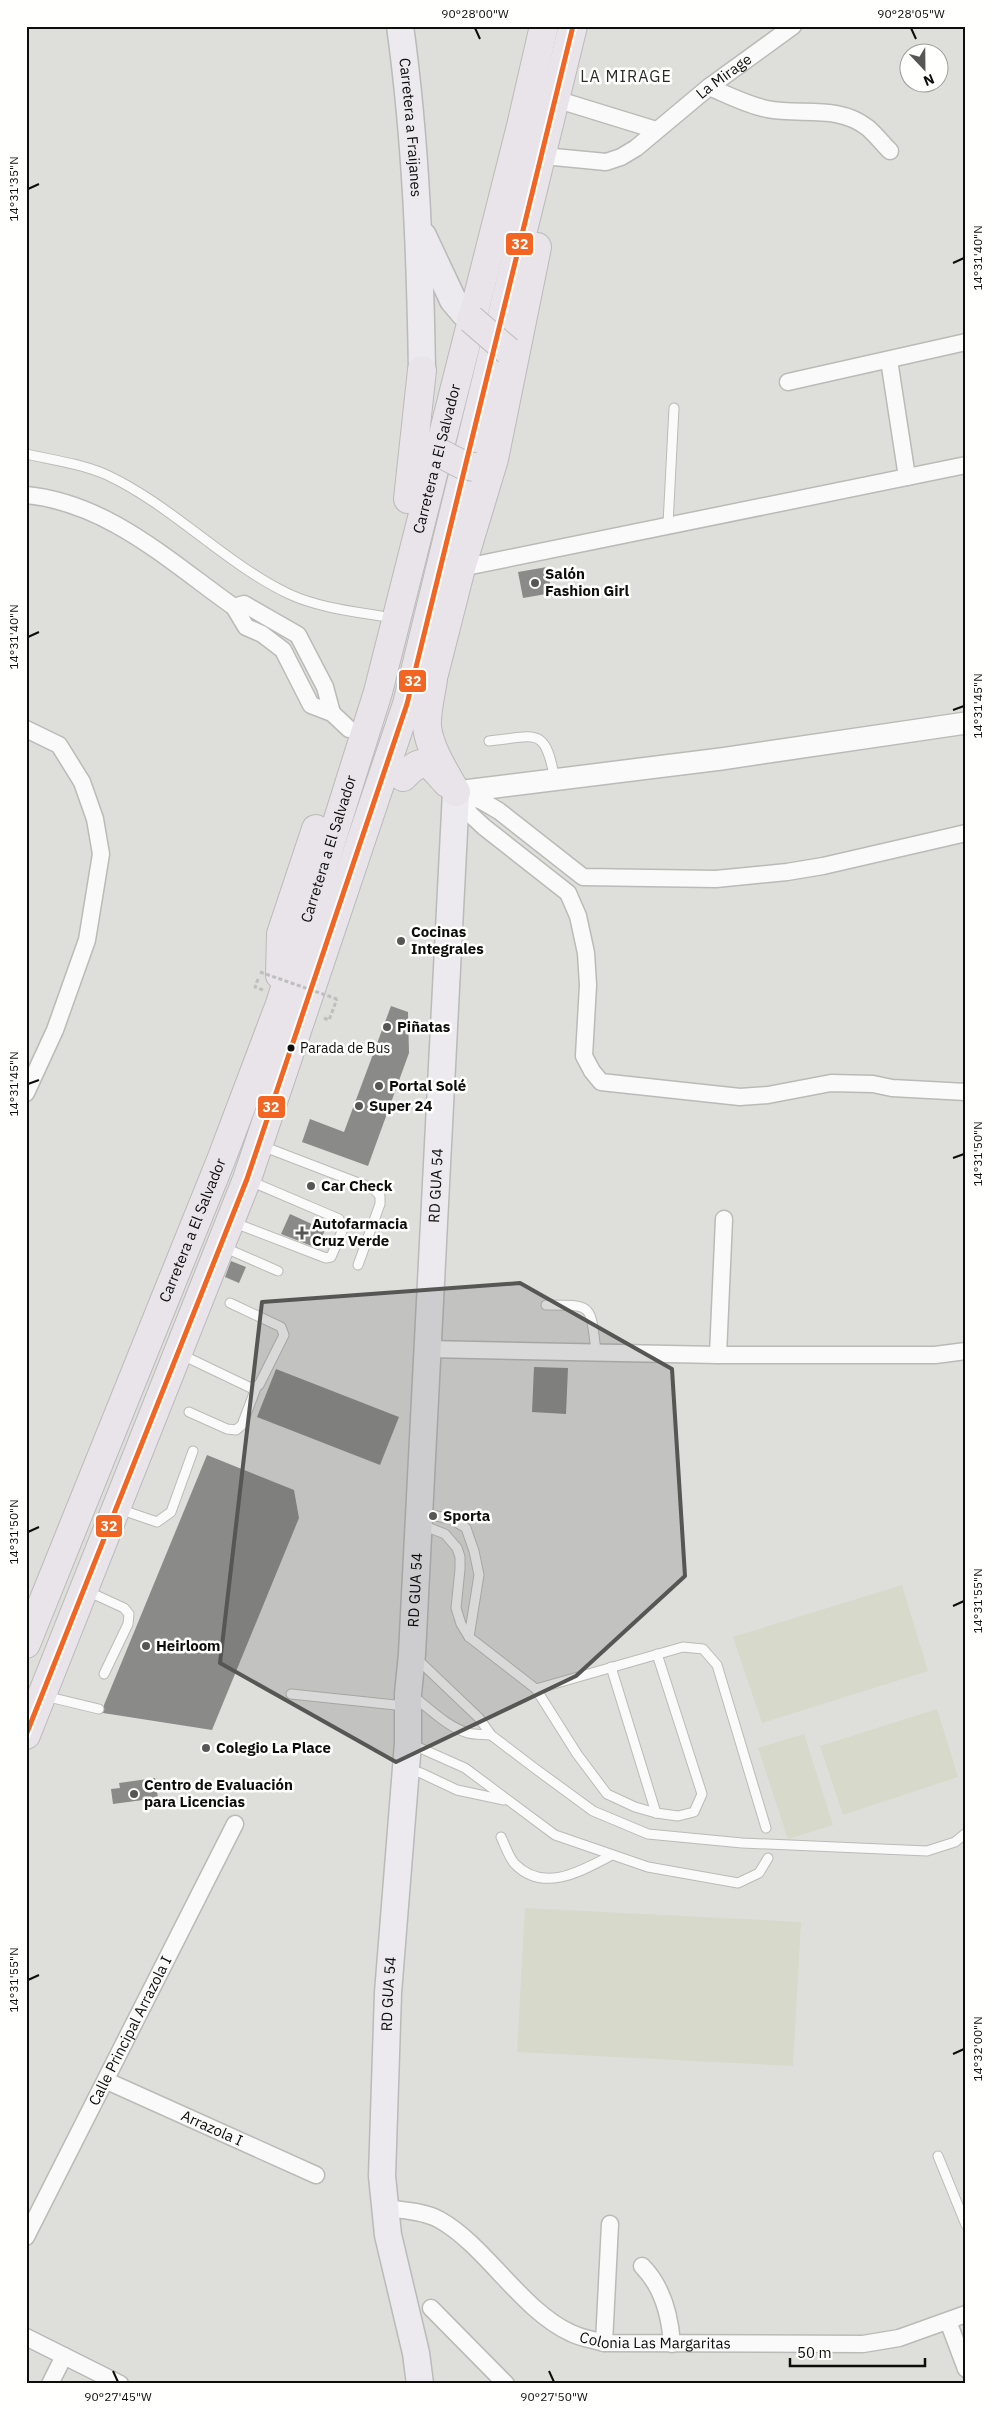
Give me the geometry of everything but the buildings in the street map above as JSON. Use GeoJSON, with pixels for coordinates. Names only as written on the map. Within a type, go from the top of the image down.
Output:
{"type":"FeatureCollection","features":[{"type":"Feature","properties":{"kind":"highway"},"geometry":{"type":"LineString","coordinates":[[408,499],[433,442],[468,316],[542,26]]}},
{"type":"Feature","properties":{"kind":"highway","name":"Carretera a El Salvador"},"geometry":{"type":"LineString","coordinates":[[26,1644],[210,1187],[280,1004],[378,692],[521,126],[542,26]]}},
{"type":"Feature","properties":{"kind":"highway","name":"Carretera a El Salvador"},"geometry":{"type":"LineString","coordinates":[[26,1735],[247,1180],[278,1094],[407,704],[573,26]]}},
{"type":"Feature","properties":{"kind":"highway"},"geometry":{"type":"LineString","coordinates":[[278,1094],[301,1056],[350,928],[403,777],[433,679],[461,568],[484,463],[512,356],[580,26]]}},
{"type":"Feature","properties":{"kind":"highway"},"geometry":{"type":"LineString","coordinates":[[468,316],[512,356]]}},
{"type":"Feature","properties":{"kind":"highway"},"geometry":{"type":"LineString","coordinates":[[280,1004],[281,934],[341,721],[381,616],[408,499],[422,370]]}},
{"type":"Feature","properties":{"kind":"highway"},"geometry":{"type":"LineString","coordinates":[[422,370],[433,442],[463,465],[484,463]]}},
{"type":"Feature","properties":{"kind":"highway"},"geometry":{"type":"LineString","coordinates":[[433,679],[427,724],[428,733],[433,749],[456,792]]}},
{"type":"Feature","properties":{"kind":"highway"},"geometry":{"type":"LineString","coordinates":[[403,777],[415,764],[423,763],[432,766],[456,792]]}},
{"type":"Feature","properties":{"kind":"main road","name":"Carretera a Fraijanes"},"geometry":{"type":"LineString","coordinates":[[400,26],[412,117],[420,229],[422,370]]}},
{"type":"Feature","properties":{"kind":"main road","name":"Carretera a Fraijanes"},"geometry":{"type":"LineString","coordinates":[[420,229],[454,300],[468,316]]}},
{"type":"Feature","properties":{"kind":"main road","name":"RD GUA 54"},"geometry":{"type":"LineString","coordinates":[[420,2384],[416,2352],[388,2235],[382,2176],[388,1993],[408,1743],[456,792]]}},
{"type":"Feature","properties":{"kind":"street","name":"La Mirage"},"geometry":{"type":"LineString","coordinates":[[554,157],[606,162],[621,157],[709,87],[793,26]]}},
{"type":"Feature","properties":{"kind":"street"},"geometry":{"type":"LineString","coordinates":[[709,87],[746,103],[768,109],[828,112],[846,116],[868,128],[890,151]]}},
{"type":"Feature","properties":{"kind":"street"},"geometry":{"type":"LineString","coordinates":[[565,102],[656,130]]}},
{"type":"Feature","properties":{"kind":"street"},"geometry":{"type":"LineString","coordinates":[[788,382],[966,342]]}},
{"type":"Feature","properties":{"kind":"street"},"geometry":{"type":"LineString","coordinates":[[889,360],[907,477]]}},
{"type":"Feature","properties":{"kind":"street"},"geometry":{"type":"LineString","coordinates":[[461,568],[668,524],[966,465]]}},
{"type":"Feature","properties":{"kind":"street"},"geometry":{"type":"LineString","coordinates":[[26,495],[66,502],[113,521],[234,607],[244,604],[298,635],[341,721]]}},
{"type":"Feature","properties":{"kind":"street"},"geometry":{"type":"LineString","coordinates":[[456,792],[721,759],[966,722]]}},
{"type":"Feature","properties":{"kind":"street"},"geometry":{"type":"LineString","coordinates":[[26,729],[59,745],[82,782],[95,819],[101,854],[87,940],[55,1030],[26,1093]]}},
{"type":"Feature","properties":{"kind":"street"},"geometry":{"type":"LineString","coordinates":[[456,792],[482,801],[499,811],[583,877],[716,879],[787,872],[823,866],[966,833]]}},
{"type":"Feature","properties":{"kind":"street"},"geometry":{"type":"LineString","coordinates":[[456,792],[470,814],[484,827],[568,893],[578,916],[586,953],[588,985],[584,1056],[592,1071],[601,1082],[740,1097],[768,1095],[831,1084],[873,1084],[892,1088],[966,1092]]}},
{"type":"Feature","properties":{"kind":"street"},"geometry":{"type":"LineString","coordinates":[[568,893],[583,877]]}},
{"type":"Feature","properties":{"kind":"street"},"geometry":{"type":"LineString","coordinates":[[718,1355],[724,1219]]}},
{"type":"Feature","properties":{"kind":"street"},"geometry":{"type":"LineString","coordinates":[[427,1349],[718,1355],[935,1354],[966,1351]]}},
{"type":"Feature","properties":{"kind":"street","name":"Calle Principal Arrazola I"},"geometry":{"type":"LineString","coordinates":[[26,2237],[107,2082],[235,1824]]}},
{"type":"Feature","properties":{"kind":"street","name":"Arrazola I"},"geometry":{"type":"LineString","coordinates":[[107,2082],[316,2175]]}},
{"type":"Feature","properties":{"kind":"street","name":"Colonia Las Margaritas"},"geometry":{"type":"LineString","coordinates":[[384,2208],[406,2210],[439,2220],[464,2239],[540,2312],[570,2333],[604,2343],[864,2344],[899,2338],[966,2314]]}},
{"type":"Feature","properties":{"kind":"street"},"geometry":{"type":"LineString","coordinates":[[604,2343],[610,2224]]}},
{"type":"Feature","properties":{"kind":"street"},"geometry":{"type":"LineString","coordinates":[[642,2266],[651,2275],[660,2291],[671,2320],[672,2344]]}},
{"type":"Feature","properties":{"kind":"street"},"geometry":{"type":"LineString","coordinates":[[431,2308],[494,2377],[506,2384]]}},
{"type":"Feature","properties":{"kind":"street"},"geometry":{"type":"LineString","coordinates":[[948,2321],[966,2369]]}},
{"type":"Feature","properties":{"kind":"street"},"geometry":{"type":"LineString","coordinates":[[26,2337],[120,2384]]}},
{"type":"Feature","properties":{"kind":"street"},"geometry":{"type":"LineString","coordinates":[[50,2384],[64,2356]]}},
{"type":"Feature","properties":{"kind":"lane"},"geometry":{"type":"LineString","coordinates":[[668,524],[674,408]]}},
{"type":"Feature","properties":{"kind":"lane"},"geometry":{"type":"LineString","coordinates":[[26,454],[77,465],[107,475],[149,501],[265,581],[291,594],[335,608],[381,616]]}},
{"type":"Feature","properties":{"kind":"lane"},"geometry":{"type":"LineString","coordinates":[[489,741],[532,736],[542,740],[548,748],[555,780]]}},
{"type":"Feature","properties":{"kind":"lane"},"geometry":{"type":"LineString","coordinates":[[259,1145],[374,1189],[380,1196],[358,1265]]}},
{"type":"Feature","properties":{"kind":"lane"},"geometry":{"type":"LineString","coordinates":[[225,1234],[326,1258],[331,1257],[343,1229],[339,1219],[247,1180]]}},
{"type":"Feature","properties":{"kind":"lane"},"geometry":{"type":"LineString","coordinates":[[225,1234],[278,1271]]}},
{"type":"Feature","properties":{"kind":"lane"},"geometry":{"type":"LineString","coordinates":[[189,1412],[227,1430],[236,1430],[242,1425],[256,1388],[284,1335],[281,1327],[276,1324],[230,1303]]}},
{"type":"Feature","properties":{"kind":"lane"},"geometry":{"type":"LineString","coordinates":[[546,1305],[581,1305],[587,1310],[592,1318],[596,1351]]}},
{"type":"Feature","properties":{"kind":"lane"},"geometry":{"type":"LineString","coordinates":[[178,1353],[251,1388],[256,1388]]}},
{"type":"Feature","properties":{"kind":"lane"},"geometry":{"type":"LineString","coordinates":[[116,1508],[157,1522],[165,1518],[171,1512],[193,1451]]}},
{"type":"Feature","properties":{"kind":"lane"},"geometry":{"type":"LineString","coordinates":[[419,1518],[428,1526],[445,1534],[457,1548],[460,1557],[460,1569],[456,1608],[461,1624],[470,1637],[536,1689],[577,1754],[607,1794],[635,1807],[656,1813],[678,1816],[694,1812],[702,1794],[657,1654]]}},
{"type":"Feature","properties":{"kind":"lane"},"geometry":{"type":"LineString","coordinates":[[419,1518],[452,1519],[466,1528],[474,1551],[479,1575],[470,1637]]}},
{"type":"Feature","properties":{"kind":"lane"},"geometry":{"type":"LineString","coordinates":[[84,1590],[124,1608],[130,1614],[128,1624],[104,1674]]}},
{"type":"Feature","properties":{"kind":"lane"},"geometry":{"type":"LineString","coordinates":[[536,1689],[690,1646],[703,1649],[714,1659],[766,1828]]}},
{"type":"Feature","properties":{"kind":"lane"},"geometry":{"type":"LineString","coordinates":[[412,1654],[479,1718],[491,1735],[593,1811],[648,1834],[742,1842],[927,1851],[948,1845],[966,1834]]}},
{"type":"Feature","properties":{"kind":"lane"},"geometry":{"type":"LineString","coordinates":[[611,1667],[656,1813]]}},
{"type":"Feature","properties":{"kind":"lane"},"geometry":{"type":"LineString","coordinates":[[291,1694],[409,1700],[441,1720],[468,1733],[491,1735]]}},
{"type":"Feature","properties":{"kind":"lane"},"geometry":{"type":"LineString","coordinates":[[42,1695],[99,1709]]}},
{"type":"Feature","properties":{"kind":"lane"},"geometry":{"type":"LineString","coordinates":[[408,1743],[465,1768],[555,1835],[648,1867],[738,1883],[759,1874],[768,1858]]}},
{"type":"Feature","properties":{"kind":"lane"},"geometry":{"type":"LineString","coordinates":[[406,1769],[421,1773],[457,1790],[507,1800]]}},
{"type":"Feature","properties":{"kind":"lane"},"geometry":{"type":"LineString","coordinates":[[501,1837],[514,1864],[530,1875],[553,1879],[576,1874],[612,1855]]}},
{"type":"Feature","properties":{"kind":"lane"},"geometry":{"type":"LineString","coordinates":[[938,2156],[966,2225]]}},
{"type":"Feature","properties":{"kind":"path"},"geometry":{"type":"LineString","coordinates":[[260,972],[337,999],[330,1020]]}},
{"type":"Feature","properties":{"kind":"highlighted area"},"geometry":{"type":"Polygon","coordinates":[[[520,1283],[672,1369],[685,1576],[576,1676],[396,1762],[220,1663],[262,1302],[520,1283]]]}},
{"type":"Feature","properties":{"kind":"shaded area"},"geometry":{"type":"Polygon","coordinates":[[[902,1585],[928,1671],[762,1723],[733,1637],[902,1585]]]}},
{"type":"Feature","properties":{"kind":"shaded area"},"geometry":{"type":"Polygon","coordinates":[[[937,1709],[958,1777],[843,1815],[820,1746],[937,1709]]]}},
{"type":"Feature","properties":{"kind":"shaded area"},"geometry":{"type":"Polygon","coordinates":[[[804,1734],[833,1825],[788,1839],[758,1748],[804,1734]]]}},
{"type":"Feature","properties":{"kind":"shaded area"},"geometry":{"type":"Polygon","coordinates":[[[525,1908],[801,1922],[793,2066],[517,2052],[525,1908]]]}},
{"type":"Feature","properties":{"kind":"transit line","name":"32"},"geometry":{"type":"LineString","coordinates":[[26,1735],[247,1179],[407,704],[573,26]]}},
{"type":"Feature","properties":{"kind":"place","name":"Salón Fashion Girl"},"geometry":{"type":"Point","coordinates":[535,583]}},
{"type":"Feature","properties":{"kind":"place","name":"Cocinas Integrales"},"geometry":{"type":"Point","coordinates":[401,941]}},
{"type":"Feature","properties":{"kind":"place","name":"Piñatas"},"geometry":{"type":"Point","coordinates":[387,1027]}},
{"type":"Feature","properties":{"kind":"place","name":"Parada de Bus"},"geometry":{"type":"Point","coordinates":[291,1048]}},
{"type":"Feature","properties":{"kind":"place","name":"Portal Solé"},"geometry":{"type":"Point","coordinates":[379,1086]}},
{"type":"Feature","properties":{"kind":"place","name":"Super 24"},"geometry":{"type":"Point","coordinates":[359,1106]}},
{"type":"Feature","properties":{"kind":"place","name":"Car Check"},"geometry":{"type":"Point","coordinates":[311,1186]}},
{"type":"Feature","properties":{"kind":"place","name":"Autofarmacia Cruz Verde"},"geometry":{"type":"Point","coordinates":[302,1233]}},
{"type":"Feature","properties":{"kind":"place","name":"Sporta"},"geometry":{"type":"Point","coordinates":[433,1516]}},
{"type":"Feature","properties":{"kind":"place","name":"Heirloom"},"geometry":{"type":"Point","coordinates":[146,1646]}},
{"type":"Feature","properties":{"kind":"place","name":"Colegio La Place"},"geometry":{"type":"Point","coordinates":[206,1748]}},
{"type":"Feature","properties":{"kind":"place","name":"Centro de Evaluación para Licencias"},"geometry":{"type":"Point","coordinates":[134,1794]}},
{"type":"Feature","properties":{"kind":"district","name":"LA MIRAGE"},"geometry":{"type":"Point","coordinates":[626,76]}}]}
